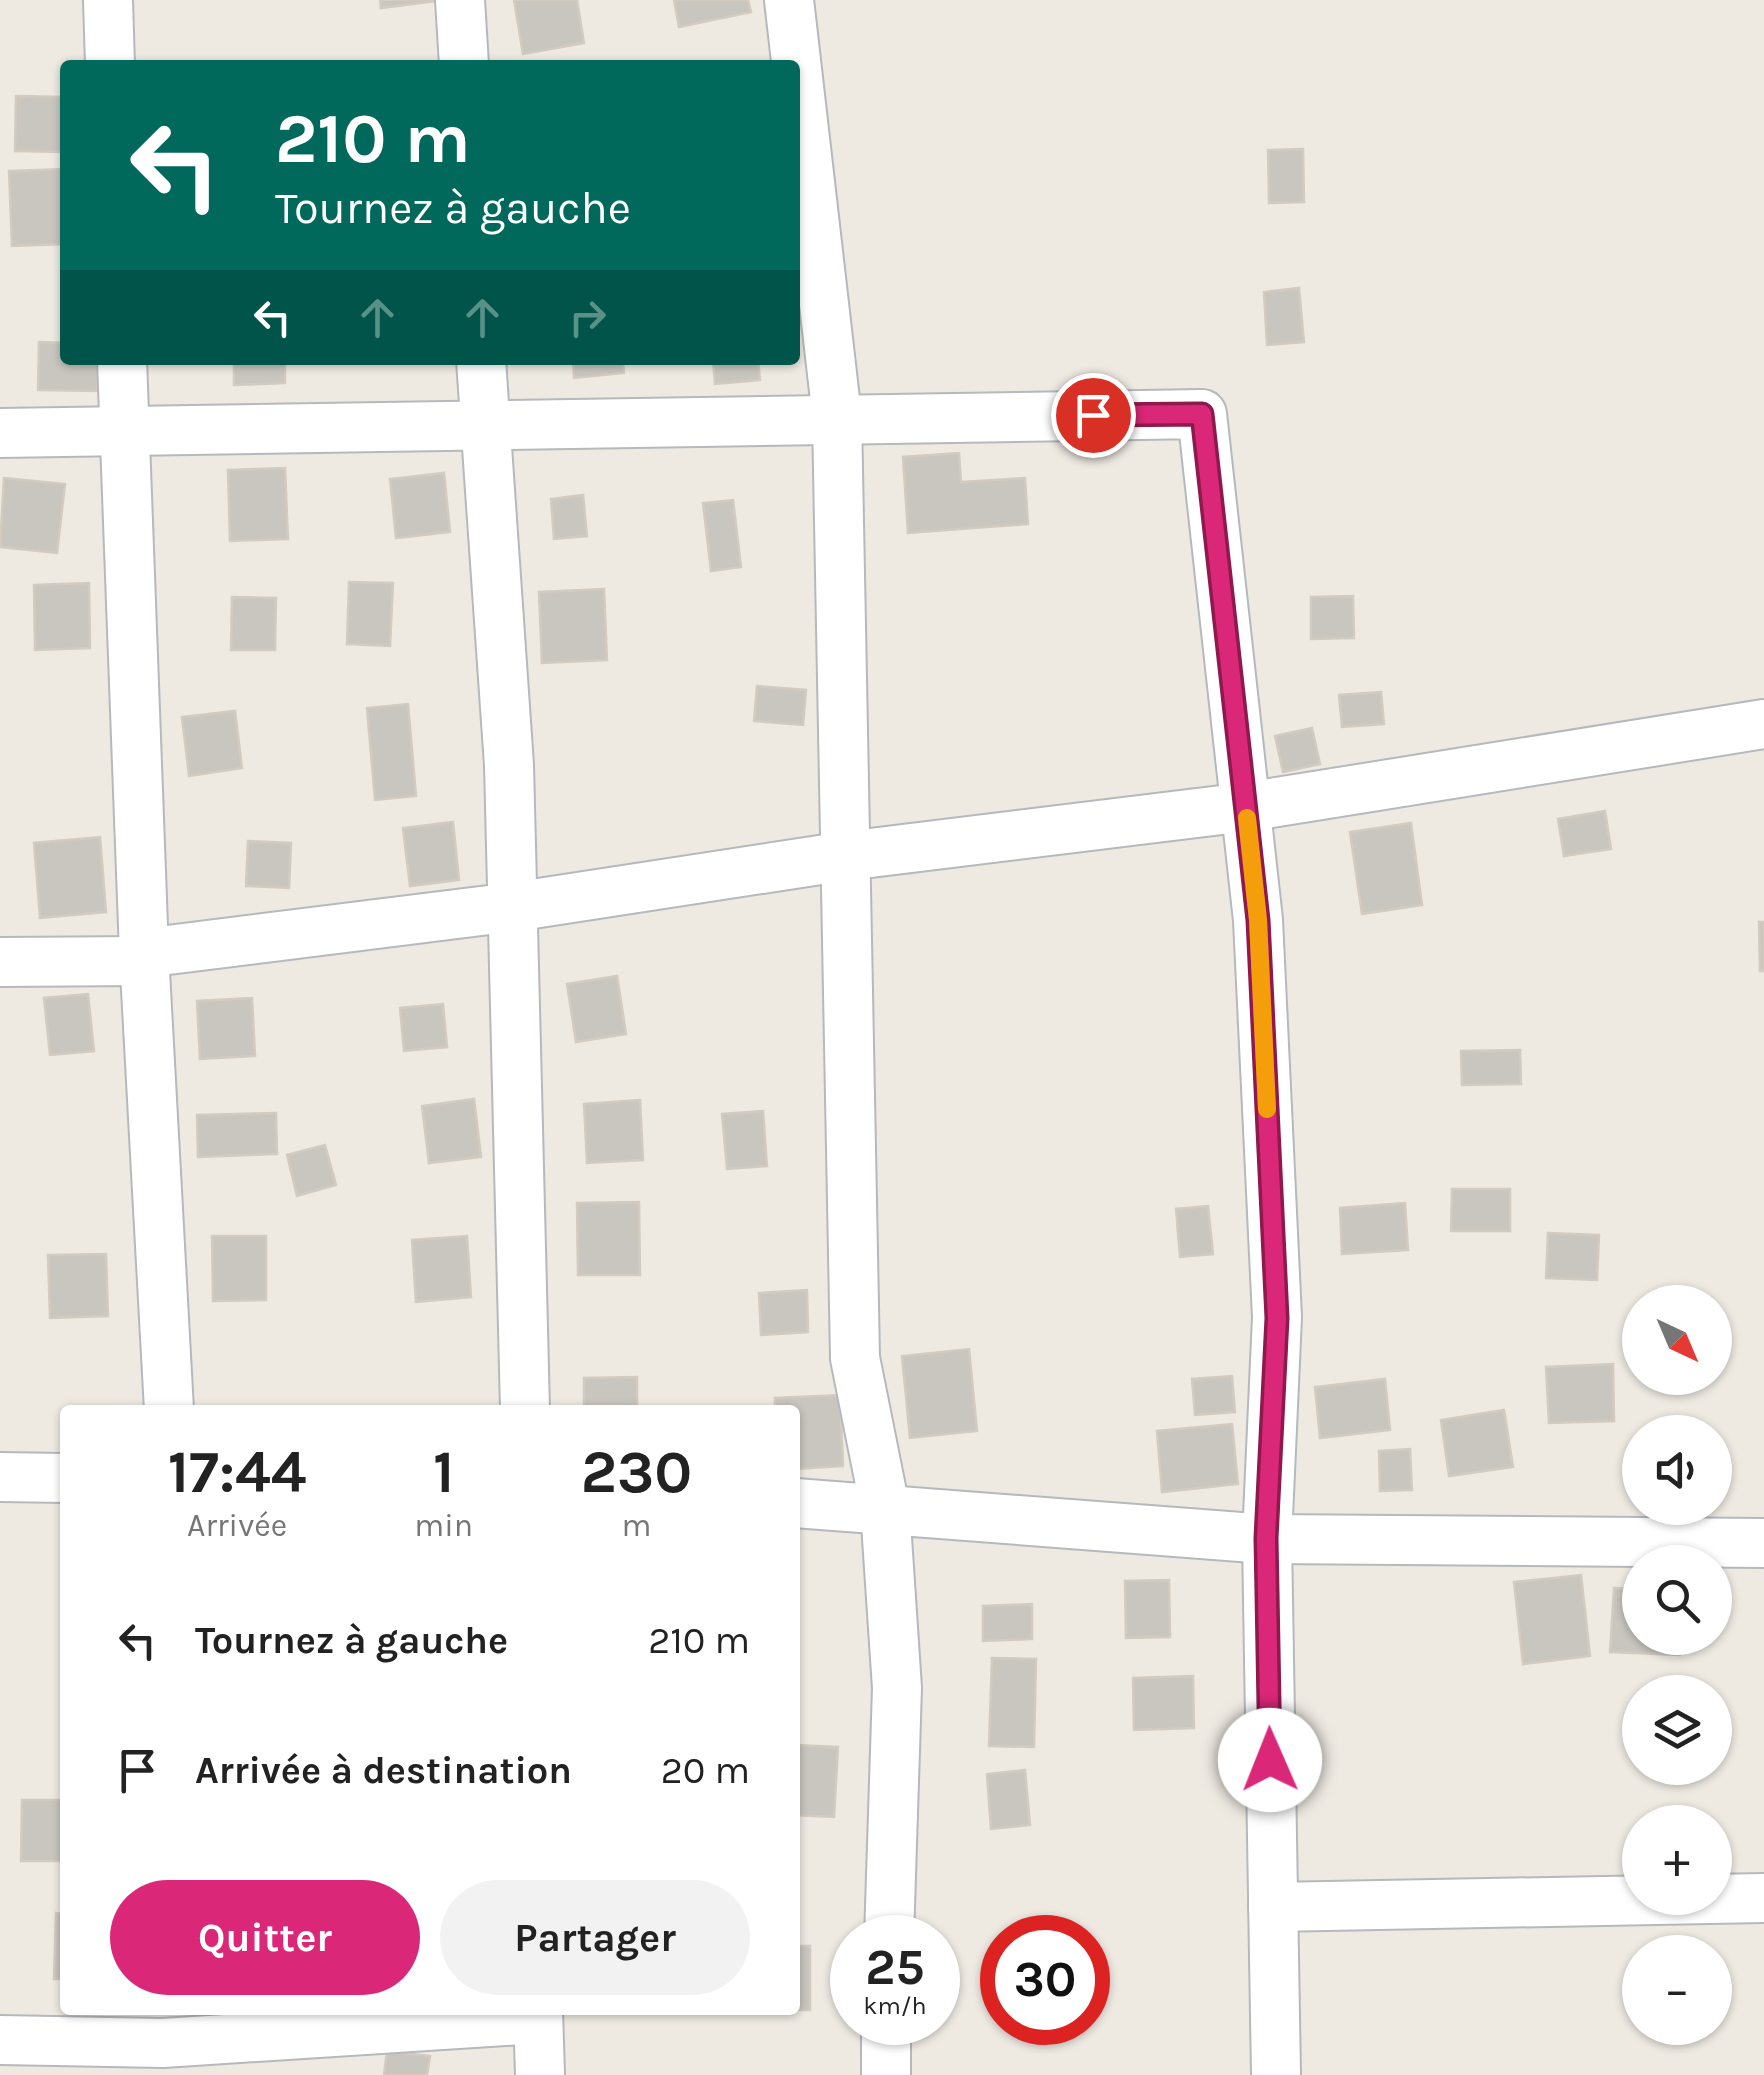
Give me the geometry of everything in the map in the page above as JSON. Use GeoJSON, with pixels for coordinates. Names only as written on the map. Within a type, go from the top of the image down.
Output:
{"type":"FeatureCollection","features":[{"type":"Feature","properties":{"kind":"street"},"geometry":{"type":"LineString","coordinates":[[108,0],[110,60]]}},
{"type":"Feature","properties":{"kind":"street"},"geometry":{"type":"LineString","coordinates":[[460,0],[464,60]]}},
{"type":"Feature","properties":{"kind":"street"},"geometry":{"type":"LineString","coordinates":[[789,0],[796,60]]}},
{"type":"Feature","properties":{"kind":"street"},"geometry":{"type":"LineString","coordinates":[[800,96],[837,417],[855,1358],[885,1508],[898,1688],[889,1915]]}},
{"type":"Feature","properties":{"kind":"street"},"geometry":{"type":"LineString","coordinates":[[122,365],[144,957],[169,1405]]}},
{"type":"Feature","properties":{"kind":"street"},"geometry":{"type":"LineString","coordinates":[[481,365],[509,766],[524,1405]]}},
{"type":"Feature","properties":{"kind":"street"},"geometry":{"type":"LineString","coordinates":[[0,433],[1202,414],[1258,920],[1277,1318],[1266,1538],[1276,2075]]}},
{"type":"Feature","properties":{"kind":"street"},"geometry":{"type":"LineString","coordinates":[[0,962],[144,957],[513,907],[846,856],[1246,806],[1764,724]]}},
{"type":"Feature","properties":{"kind":"street"},"geometry":{"type":"LineString","coordinates":[[0,1477],[60,1478]]}},
{"type":"Feature","properties":{"kind":"street"},"geometry":{"type":"LineString","coordinates":[[800,1503],[1266,1538],[1764,1543]]}},
{"type":"Feature","properties":{"kind":"street"},"geometry":{"type":"LineString","coordinates":[[1273,1907],[1764,1898]]}},
{"type":"Feature","properties":{"kind":"street"},"geometry":{"type":"LineString","coordinates":[[0,2040],[163,2043],[538,2015],[540,2075]]}},
{"type":"Feature","properties":{"kind":"street"},"geometry":{"type":"LineString","coordinates":[[886,2045],[886,2075]]}},
{"type":"Feature","properties":{"kind":"building"},"geometry":{"type":"Polygon","coordinates":[[[380,0],[437,0],[437,1],[381,8],[380,0]]]}},
{"type":"Feature","properties":{"kind":"building"},"geometry":{"type":"Polygon","coordinates":[[[514,0],[577,0],[584,43],[523,54],[514,0]]]}},
{"type":"Feature","properties":{"kind":"building"},"geometry":{"type":"Polygon","coordinates":[[[674,0],[748,0],[751,12],[679,27],[674,0]]]}},
{"type":"Feature","properties":{"kind":"building"},"geometry":{"type":"Polygon","coordinates":[[[16,96],[60,97],[60,152],[15,151],[16,96]]]}},
{"type":"Feature","properties":{"kind":"building"},"geometry":{"type":"Polygon","coordinates":[[[1303,149],[1304,202],[1269,203],[1268,150],[1303,149]]]}},
{"type":"Feature","properties":{"kind":"building"},"geometry":{"type":"Polygon","coordinates":[[[60,169],[60,244],[12,246],[9,171],[60,169]]]}},
{"type":"Feature","properties":{"kind":"building"},"geometry":{"type":"Polygon","coordinates":[[[1299,288],[1304,342],[1267,345],[1264,292],[1299,288]]]}},
{"type":"Feature","properties":{"kind":"building"},"geometry":{"type":"Polygon","coordinates":[[[39,342],[60,343],[60,365],[98,365],[97,391],[38,390],[39,342]]]}},
{"type":"Feature","properties":{"kind":"building"},"geometry":{"type":"Polygon","coordinates":[[[234,365],[285,365],[285,383],[234,385],[234,365]]]}},
{"type":"Feature","properties":{"kind":"building"},"geometry":{"type":"Polygon","coordinates":[[[573,365],[623,365],[624,373],[574,378],[573,365]]]}},
{"type":"Feature","properties":{"kind":"building"},"geometry":{"type":"Polygon","coordinates":[[[713,365],[758,365],[760,380],[715,384],[713,365]]]}},
{"type":"Feature","properties":{"kind":"building"},"geometry":{"type":"Polygon","coordinates":[[[959,453],[961,482],[1025,478],[1028,524],[908,533],[903,457],[959,453]]]}},
{"type":"Feature","properties":{"kind":"building"},"geometry":{"type":"Polygon","coordinates":[[[285,468],[288,539],[230,541],[228,470],[285,468]]]}},
{"type":"Feature","properties":{"kind":"building"},"geometry":{"type":"Polygon","coordinates":[[[444,473],[450,532],[396,538],[390,479],[444,473]]]}},
{"type":"Feature","properties":{"kind":"building"},"geometry":{"type":"Polygon","coordinates":[[[4,478],[65,484],[57,553],[0,547],[4,478]]]}},
{"type":"Feature","properties":{"kind":"building"},"geometry":{"type":"Polygon","coordinates":[[[583,495],[587,536],[554,539],[551,499],[583,495]]]}},
{"type":"Feature","properties":{"kind":"building"},"geometry":{"type":"Polygon","coordinates":[[[733,500],[741,567],[711,571],[703,503],[733,500]]]}},
{"type":"Feature","properties":{"kind":"building"},"geometry":{"type":"Polygon","coordinates":[[[349,582],[393,583],[390,646],[347,644],[349,582]]]}},
{"type":"Feature","properties":{"kind":"building"},"geometry":{"type":"Polygon","coordinates":[[[89,583],[90,648],[35,650],[34,585],[89,583]]]}},
{"type":"Feature","properties":{"kind":"building"},"geometry":{"type":"Polygon","coordinates":[[[604,589],[607,660],[542,663],[539,592],[604,589]]]}},
{"type":"Feature","properties":{"kind":"building"},"geometry":{"type":"Polygon","coordinates":[[[1353,596],[1354,638],[1311,639],[1311,597],[1353,596]]]}},
{"type":"Feature","properties":{"kind":"building"},"geometry":{"type":"Polygon","coordinates":[[[232,597],[276,598],[275,650],[231,650],[232,597]]]}},
{"type":"Feature","properties":{"kind":"building"},"geometry":{"type":"Polygon","coordinates":[[[757,686],[806,690],[803,725],[754,721],[757,686]]]}},
{"type":"Feature","properties":{"kind":"building"},"geometry":{"type":"Polygon","coordinates":[[[1381,692],[1384,724],[1342,727],[1339,695],[1381,692]]]}},
{"type":"Feature","properties":{"kind":"building"},"geometry":{"type":"Polygon","coordinates":[[[408,704],[416,796],[375,800],[367,708],[408,704]]]}},
{"type":"Feature","properties":{"kind":"building"},"geometry":{"type":"Polygon","coordinates":[[[235,711],[242,768],[189,776],[182,717],[235,711]]]}},
{"type":"Feature","properties":{"kind":"building"},"geometry":{"type":"Polygon","coordinates":[[[1312,728],[1320,764],[1283,772],[1275,736],[1312,728]]]}},
{"type":"Feature","properties":{"kind":"building"},"geometry":{"type":"Polygon","coordinates":[[[1605,811],[1611,849],[1564,856],[1558,819],[1605,811]]]}},
{"type":"Feature","properties":{"kind":"building"},"geometry":{"type":"Polygon","coordinates":[[[453,822],[459,880],[410,886],[403,828],[453,822]]]}},
{"type":"Feature","properties":{"kind":"building"},"geometry":{"type":"Polygon","coordinates":[[[1411,823],[1422,905],[1362,914],[1350,832],[1411,823]]]}},
{"type":"Feature","properties":{"kind":"building"},"geometry":{"type":"Polygon","coordinates":[[[100,837],[106,912],[40,918],[34,843],[100,837]]]}},
{"type":"Feature","properties":{"kind":"building"},"geometry":{"type":"Polygon","coordinates":[[[248,841],[291,843],[289,888],[246,886],[248,841]]]}},
{"type":"Feature","properties":{"kind":"building"},"geometry":{"type":"Polygon","coordinates":[[[1759,922],[1764,922],[1764,971],[1760,971],[1759,922]]]}},
{"type":"Feature","properties":{"kind":"building"},"geometry":{"type":"Polygon","coordinates":[[[617,976],[626,1034],[576,1042],[567,984],[617,976]]]}},
{"type":"Feature","properties":{"kind":"building"},"geometry":{"type":"Polygon","coordinates":[[[88,994],[94,1051],[50,1055],[44,998],[88,994]]]}},
{"type":"Feature","properties":{"kind":"building"},"geometry":{"type":"Polygon","coordinates":[[[252,998],[255,1056],[200,1059],[197,1001],[252,998]]]}},
{"type":"Feature","properties":{"kind":"building"},"geometry":{"type":"Polygon","coordinates":[[[443,1004],[447,1047],[404,1051],[400,1008],[443,1004]]]}},
{"type":"Feature","properties":{"kind":"building"},"geometry":{"type":"Polygon","coordinates":[[[1520,1050],[1521,1084],[1462,1085],[1461,1051],[1520,1050]]]}},
{"type":"Feature","properties":{"kind":"building"},"geometry":{"type":"Polygon","coordinates":[[[474,1099],[481,1157],[429,1163],[422,1106],[474,1099]]]}},
{"type":"Feature","properties":{"kind":"building"},"geometry":{"type":"Polygon","coordinates":[[[640,1100],[643,1160],[587,1163],[584,1104],[640,1100]]]}},
{"type":"Feature","properties":{"kind":"building"},"geometry":{"type":"Polygon","coordinates":[[[763,1111],[767,1166],[727,1169],[722,1114],[763,1111]]]}},
{"type":"Feature","properties":{"kind":"building"},"geometry":{"type":"Polygon","coordinates":[[[276,1113],[277,1154],[198,1157],[197,1115],[276,1113]]]}},
{"type":"Feature","properties":{"kind":"building"},"geometry":{"type":"Polygon","coordinates":[[[325,1145],[336,1185],[297,1196],[287,1155],[325,1145]]]}},
{"type":"Feature","properties":{"kind":"building"},"geometry":{"type":"Polygon","coordinates":[[[1452,1189],[1510,1189],[1510,1231],[1451,1231],[1452,1189]]]}},
{"type":"Feature","properties":{"kind":"building"},"geometry":{"type":"Polygon","coordinates":[[[639,1202],[640,1275],[578,1275],[577,1203],[639,1202]]]}},
{"type":"Feature","properties":{"kind":"building"},"geometry":{"type":"Polygon","coordinates":[[[1405,1203],[1408,1250],[1342,1254],[1340,1208],[1405,1203]]]}},
{"type":"Feature","properties":{"kind":"building"},"geometry":{"type":"Polygon","coordinates":[[[1208,1206],[1213,1254],[1180,1257],[1176,1209],[1208,1206]]]}},
{"type":"Feature","properties":{"kind":"building"},"geometry":{"type":"Polygon","coordinates":[[[1548,1233],[1599,1235],[1597,1280],[1546,1278],[1548,1233]]]}},
{"type":"Feature","properties":{"kind":"building"},"geometry":{"type":"Polygon","coordinates":[[[212,1236],[266,1236],[266,1300],[213,1301],[212,1236]]]}},
{"type":"Feature","properties":{"kind":"building"},"geometry":{"type":"Polygon","coordinates":[[[467,1236],[471,1297],[416,1302],[412,1240],[467,1236]]]}},
{"type":"Feature","properties":{"kind":"building"},"geometry":{"type":"Polygon","coordinates":[[[106,1254],[108,1316],[50,1318],[48,1255],[106,1254]]]}},
{"type":"Feature","properties":{"kind":"building"},"geometry":{"type":"Polygon","coordinates":[[[807,1290],[808,1332],[761,1335],[759,1293],[807,1290]]]}},
{"type":"Feature","properties":{"kind":"building"},"geometry":{"type":"Polygon","coordinates":[[[969,1349],[977,1431],[910,1438],[902,1356],[969,1349]]]}},
{"type":"Feature","properties":{"kind":"building"},"geometry":{"type":"Polygon","coordinates":[[[1613,1364],[1614,1421],[1549,1423],[1546,1367],[1613,1364]]]}},
{"type":"Feature","properties":{"kind":"building"},"geometry":{"type":"Polygon","coordinates":[[[1232,1376],[1235,1412],[1195,1415],[1192,1379],[1232,1376]]]}},
{"type":"Feature","properties":{"kind":"building"},"geometry":{"type":"Polygon","coordinates":[[[637,1377],[637,1405],[584,1405],[584,1378],[637,1377]]]}},
{"type":"Feature","properties":{"kind":"building"},"geometry":{"type":"Polygon","coordinates":[[[1385,1379],[1390,1430],[1320,1438],[1315,1387],[1385,1379]]]}},
{"type":"Feature","properties":{"kind":"building"},"geometry":{"type":"Polygon","coordinates":[[[840,1395],[843,1466],[800,1469],[800,1405],[775,1405],[775,1398],[840,1395]]]}},
{"type":"Feature","properties":{"kind":"building"},"geometry":{"type":"Polygon","coordinates":[[[1504,1410],[1513,1467],[1449,1476],[1441,1420],[1504,1410]]]}},
{"type":"Feature","properties":{"kind":"building"},"geometry":{"type":"Polygon","coordinates":[[[1232,1424],[1238,1484],[1162,1492],[1157,1431],[1232,1424]]]}},
{"type":"Feature","properties":{"kind":"building"},"geometry":{"type":"Polygon","coordinates":[[[1410,1449],[1412,1490],[1380,1491],[1379,1451],[1410,1449]]]}},
{"type":"Feature","properties":{"kind":"building"},"geometry":{"type":"Polygon","coordinates":[[[1581,1575],[1590,1656],[1523,1664],[1514,1582],[1581,1575]]]}},
{"type":"Feature","properties":{"kind":"building"},"geometry":{"type":"Polygon","coordinates":[[[1169,1580],[1170,1637],[1126,1638],[1125,1581],[1169,1580]]]}},
{"type":"Feature","properties":{"kind":"building"},"geometry":{"type":"Polygon","coordinates":[[[1614,1588],[1622,1588],[1622,1653],[1610,1652],[1614,1588]]]}},
{"type":"Feature","properties":{"kind":"building"},"geometry":{"type":"Polygon","coordinates":[[[1032,1604],[1032,1639],[983,1641],[983,1606],[1032,1604]]]}},
{"type":"Feature","properties":{"kind":"building"},"geometry":{"type":"Polygon","coordinates":[[[992,1658],[1036,1659],[1034,1747],[989,1746],[992,1658]]]}},
{"type":"Feature","properties":{"kind":"building"},"geometry":{"type":"Polygon","coordinates":[[[1193,1676],[1194,1728],[1134,1730],[1133,1678],[1193,1676]]]}},
{"type":"Feature","properties":{"kind":"building"},"geometry":{"type":"Polygon","coordinates":[[[800,1745],[838,1747],[834,1817],[800,1815],[800,1745]]]}},
{"type":"Feature","properties":{"kind":"building"},"geometry":{"type":"Polygon","coordinates":[[[1025,1770],[1030,1825],[991,1829],[987,1774],[1025,1770]]]}},
{"type":"Feature","properties":{"kind":"building"},"geometry":{"type":"Polygon","coordinates":[[[22,1800],[60,1800],[60,1861],[21,1861],[22,1800]]]}},
{"type":"Feature","properties":{"kind":"building"},"geometry":{"type":"Polygon","coordinates":[[[56,1913],[60,1913],[60,1979],[54,1979],[56,1913]]]}},
{"type":"Feature","properties":{"kind":"building"},"geometry":{"type":"Polygon","coordinates":[[[800,1946],[810,1946],[810,2010],[800,2010],[800,1946]]]}},
{"type":"Feature","properties":{"kind":"building"},"geometry":{"type":"Polygon","coordinates":[[[387,2051],[430,2056],[427,2075],[384,2075],[387,2051]]]}},
{"type":"Feature","properties":{"kind":"slow traffic"},"geometry":{"type":"LineString","coordinates":[[1247,818],[1258,920],[1267,1109]]}},
{"type":"Feature","properties":{"kind":"route"},"geometry":{"type":"LineString","coordinates":[[1093,415],[1202,414],[1258,920],[1277,1318],[1266,1538],[1270,1760]]}}]}
